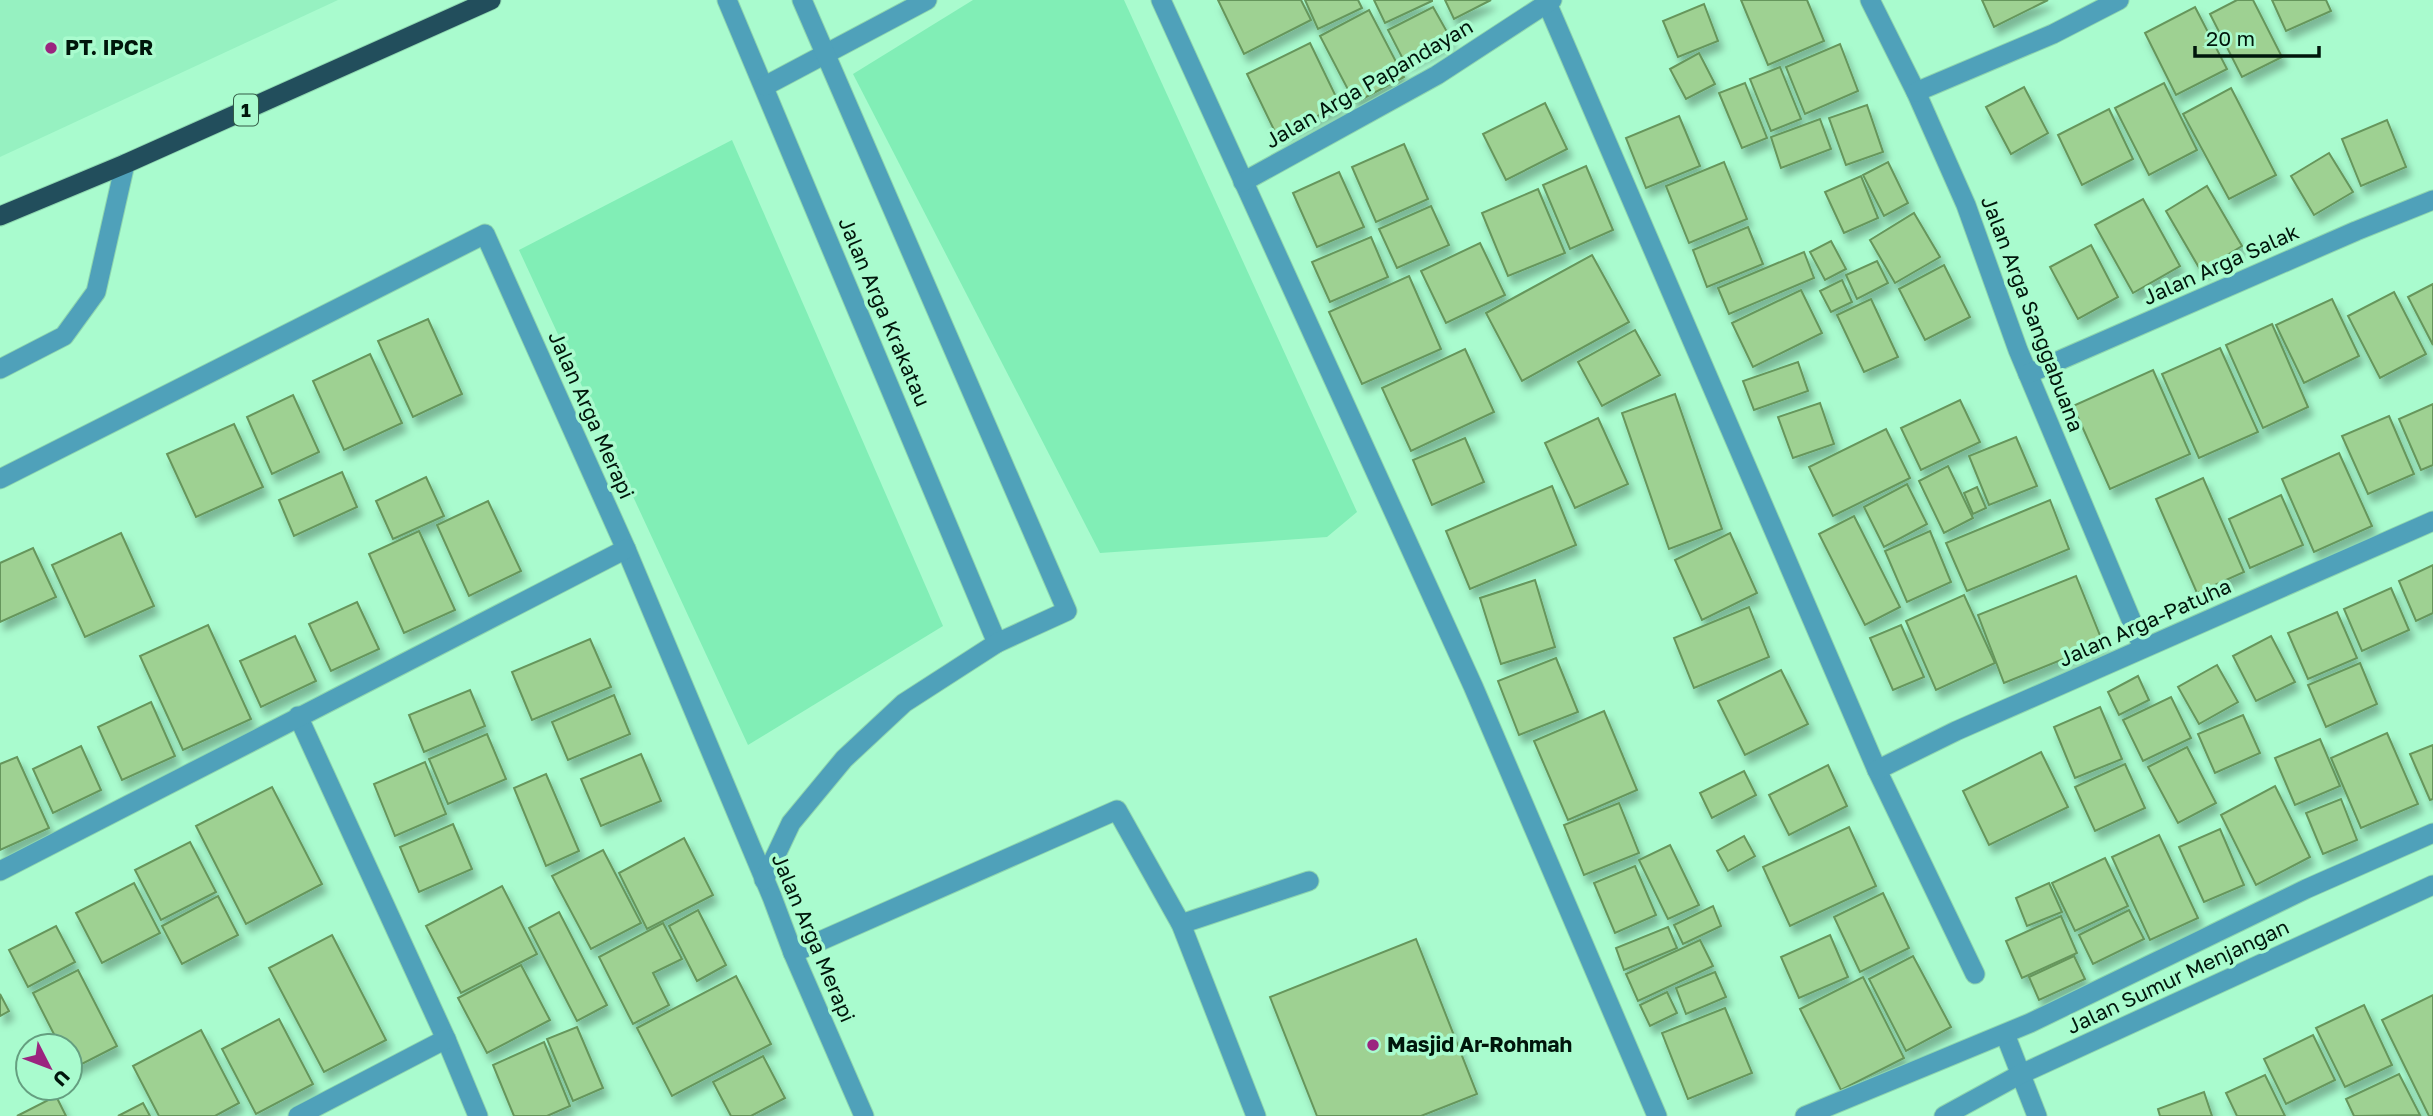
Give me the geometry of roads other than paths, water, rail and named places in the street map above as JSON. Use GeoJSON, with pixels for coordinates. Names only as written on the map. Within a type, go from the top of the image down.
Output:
{"type":"FeatureCollection","features":[{"type":"Feature","properties":{"kind":"highway","name":"1"},"geometry":{"type":"LineString","coordinates":[[0,216],[125,164],[491,0]]}},
{"type":"Feature","properties":{"kind":"street","name":"Jalan Arga Krakatau"},"geometry":{"type":"LineString","coordinates":[[727,0],[998,643]]}},
{"type":"Feature","properties":{"kind":"street"},"geometry":{"type":"LineString","coordinates":[[764,880],[791,823],[844,759],[904,703],[998,643],[1067,611],[802,0]]}},
{"type":"Feature","properties":{"kind":"street"},"geometry":{"type":"LineString","coordinates":[[765,86],[927,0]]}},
{"type":"Feature","properties":{"kind":"street"},"geometry":{"type":"LineString","coordinates":[[1161,0],[1469,676],[1657,1116]]}},
{"type":"Feature","properties":{"kind":"street","name":"Jalan Arga Sanggabuana"},"geometry":{"type":"LineString","coordinates":[[1870,0],[1916,92],[1966,205],[2028,373],[2143,648]]}},
{"type":"Feature","properties":{"kind":"street"},"geometry":{"type":"LineString","coordinates":[[1916,92],[2053,34],[2119,0]]}},
{"type":"Feature","properties":{"kind":"street"},"geometry":{"type":"LineString","coordinates":[[1549,1],[1877,770],[1975,974]]}},
{"type":"Feature","properties":{"kind":"street","name":"Jalan Arga Papandayan"},"geometry":{"type":"LineString","coordinates":[[1243,182],[1437,75],[1549,1]]}},
{"type":"Feature","properties":{"kind":"street"},"geometry":{"type":"LineString","coordinates":[[0,369],[64,336],[96,292],[125,164]]}},
{"type":"Feature","properties":{"kind":"street","name":"Jalan Arga Salak"},"geometry":{"type":"LineString","coordinates":[[2028,373],[2433,200]]}},
{"type":"Feature","properties":{"kind":"street","name":"Jalan Arga Merapi"},"geometry":{"type":"LineString","coordinates":[[0,479],[485,234],[626,549],[793,953],[864,1116]]}},
{"type":"Feature","properties":{"kind":"street","name":"Jalan Arga-Patuha"},"geometry":{"type":"LineString","coordinates":[[1877,770],[1956,731],[2433,521]]}},
{"type":"Feature","properties":{"kind":"street"},"geometry":{"type":"LineString","coordinates":[[0,871],[626,549]]}},
{"type":"Feature","properties":{"kind":"street"},"geometry":{"type":"LineString","coordinates":[[298,716],[446,1039],[478,1116]]}},
{"type":"Feature","properties":{"kind":"street"},"geometry":{"type":"LineString","coordinates":[[793,953],[1117,810],[1181,924],[1256,1116]]}},
{"type":"Feature","properties":{"kind":"street"},"geometry":{"type":"LineString","coordinates":[[1805,1116],[2005,1034],[2306,889],[2433,833]]}},
{"type":"Feature","properties":{"kind":"street"},"geometry":{"type":"LineString","coordinates":[[1181,924],[1309,881]]}},
{"type":"Feature","properties":{"kind":"street","name":"Jalan Sumur Menjangan"},"geometry":{"type":"LineString","coordinates":[[1944,1116],[2019,1075],[2433,885]]}},
{"type":"Feature","properties":{"kind":"street"},"geometry":{"type":"LineString","coordinates":[[2005,1034],[2037,1116]]}},
{"type":"Feature","properties":{"kind":"street"},"geometry":{"type":"LineString","coordinates":[[298,1116],[446,1039]]}},
{"type":"Feature","properties":{"kind":"place","name":"PT. IPCR"},"geometry":{"type":"Point","coordinates":[51,48]}},
{"type":"Feature","properties":{"kind":"place","name":"Masjid Ar-Rohmah"},"geometry":{"type":"Point","coordinates":[1373,1045]}}]}
